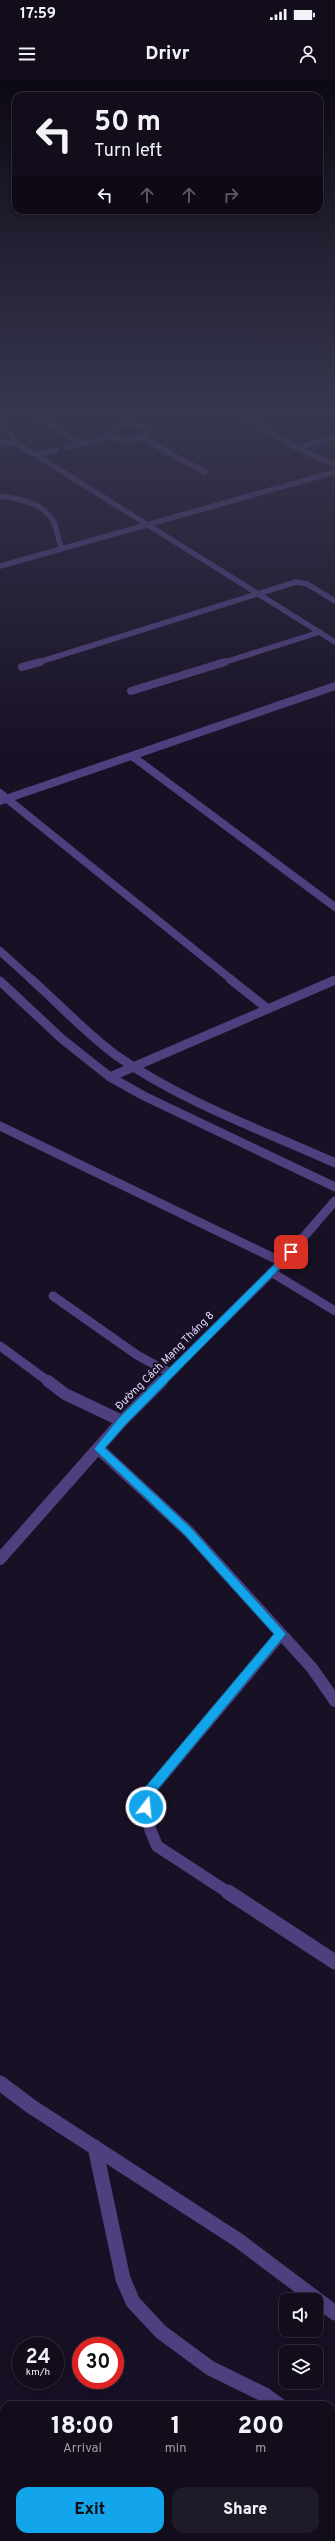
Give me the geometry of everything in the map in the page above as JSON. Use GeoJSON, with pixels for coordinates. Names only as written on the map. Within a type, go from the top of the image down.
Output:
{"type":"FeatureCollection","features":[{"type":"Feature","properties":{"kind":"street"},"geometry":{"type":"LineString","coordinates":[[56,527],[56,536],[62,549]]}},
{"type":"Feature","properties":{"kind":"street"},"geometry":{"type":"LineString","coordinates":[[0,566],[141,527]]}},
{"type":"Feature","properties":{"kind":"street"},"geometry":{"type":"LineString","coordinates":[[151,527],[335,642]]}},
{"type":"Feature","properties":{"kind":"street"},"geometry":{"type":"LineString","coordinates":[[22,667],[296,582],[307,584],[335,601]]}},
{"type":"Feature","properties":{"kind":"street"},"geometry":{"type":"LineString","coordinates":[[131,691],[320,632]]}},
{"type":"Feature","properties":{"kind":"street"},"geometry":{"type":"LineString","coordinates":[[3,800],[335,686]]}},
{"type":"Feature","properties":{"kind":"street"},"geometry":{"type":"LineString","coordinates":[[132,756],[335,907]]}},
{"type":"Feature","properties":{"kind":"street"},"geometry":{"type":"LineString","coordinates":[[0,793],[3,800],[268,1009]]}},
{"type":"Feature","properties":{"kind":"street"},"geometry":{"type":"LineString","coordinates":[[0,951],[116,1055],[132,1066],[171,1088],[335,1163]]}},
{"type":"Feature","properties":{"kind":"street"},"geometry":{"type":"LineString","coordinates":[[110,1078],[132,1066],[335,980]]}},
{"type":"Feature","properties":{"kind":"street"},"geometry":{"type":"LineString","coordinates":[[0,981],[62,1040],[110,1078],[144,1096],[335,1187]]}},
{"type":"Feature","properties":{"kind":"street"},"geometry":{"type":"LineString","coordinates":[[0,1126],[282,1262]]}},
{"type":"Feature","properties":{"kind":"street","name":"Đường Cách Mạng Tháng 8"},"geometry":{"type":"LineString","coordinates":[[2,1555],[99,1449],[122,1421],[282,1262],[335,1201]]}},
{"type":"Feature","properties":{"kind":"street"},"geometry":{"type":"LineString","coordinates":[[271,1272],[335,1311]]}},
{"type":"Feature","properties":{"kind":"street"},"geometry":{"type":"LineString","coordinates":[[53,1296],[137,1355],[170,1373]]}},
{"type":"Feature","properties":{"kind":"street"},"geometry":{"type":"LineString","coordinates":[[0,1346],[65,1394],[122,1421]]}},
{"type":"Feature","properties":{"kind":"street"},"geometry":{"type":"LineString","coordinates":[[99,1449],[188,1531],[312,1668],[335,1701]]}},
{"type":"Feature","properties":{"kind":"street"},"geometry":{"type":"LineString","coordinates":[[281,1634],[147,1794],[146,1819],[157,1846],[335,1962]]}},
{"type":"Feature","properties":{"kind":"street"},"geometry":{"type":"LineString","coordinates":[[0,2083],[238,2240],[335,2313]]}},
{"type":"Feature","properties":{"kind":"street"},"geometry":{"type":"LineString","coordinates":[[95,2147],[123,2279],[133,2302],[161,2332],[210,2368],[273,2401]]}},
{"type":"Feature","properties":{"kind":"route"},"geometry":{"type":"LineString","coordinates":[[146,1807],[147,1794],[281,1634],[188,1531],[99,1449],[122,1421],[291,1252]]}}]}
